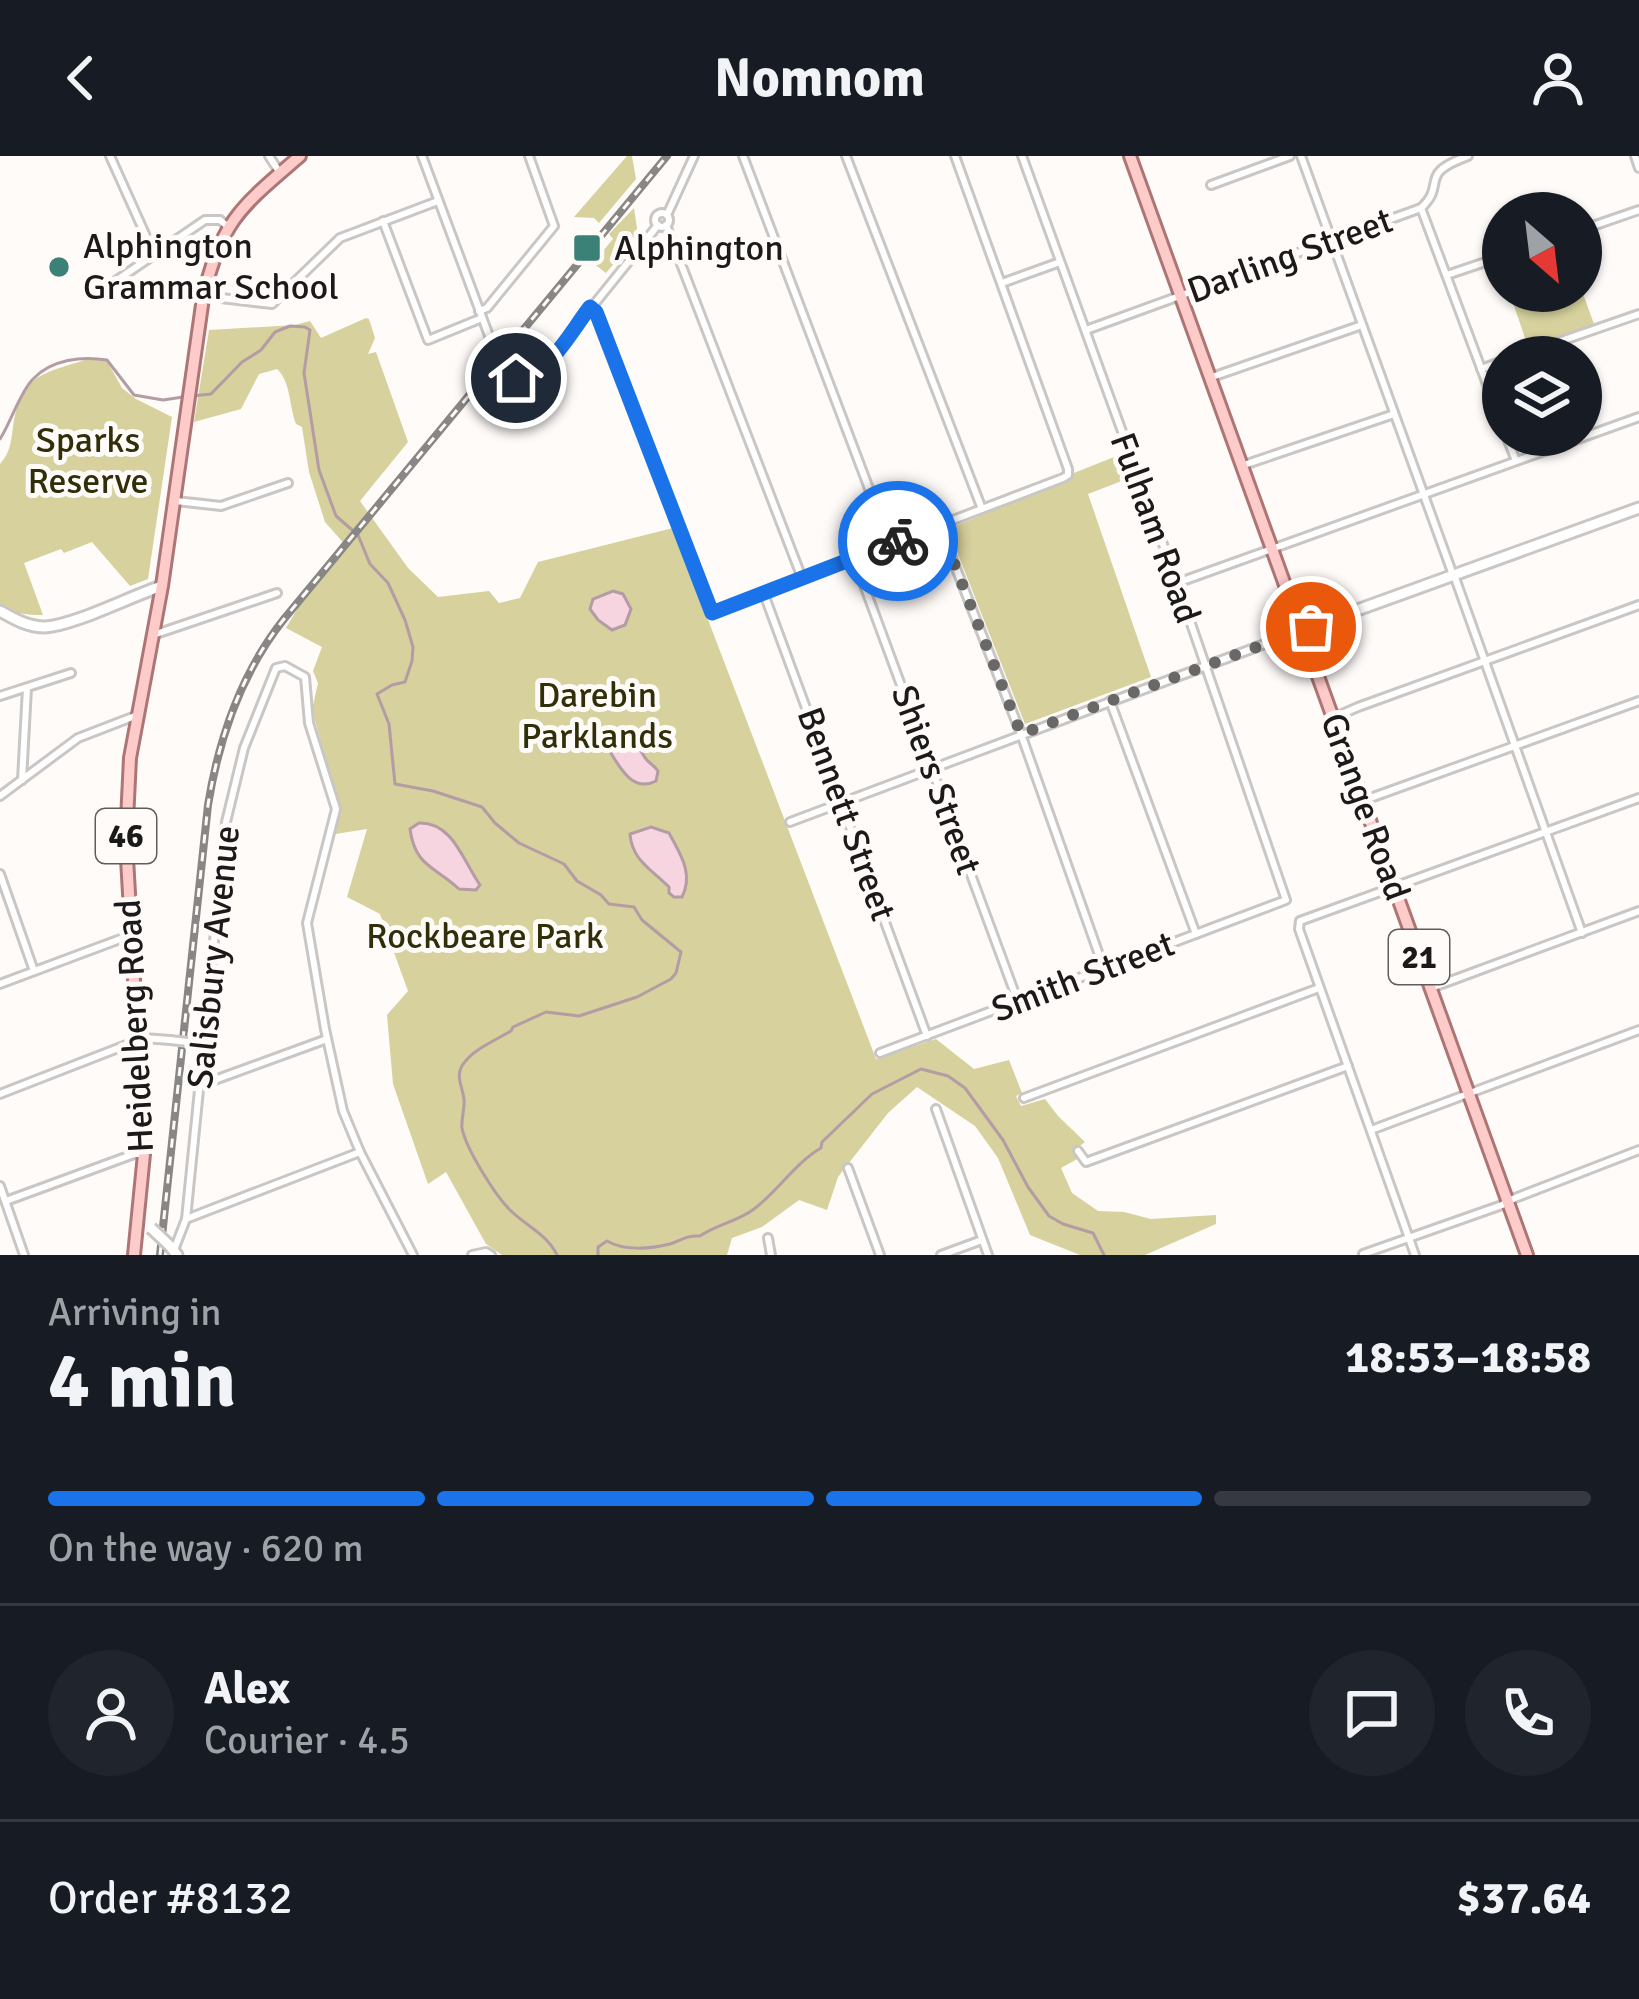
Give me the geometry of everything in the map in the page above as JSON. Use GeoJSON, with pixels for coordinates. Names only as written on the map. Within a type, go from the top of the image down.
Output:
{"type":"FeatureCollection","features":[{"type":"Feature","properties":{"kind":"main road","name":"Heidelberg Road"},"geometry":{"type":"LineString","coordinates":[[134,1255],[144,1154],[126,841],[136,716],[162,586],[211,260],[227,226],[244,205],[300,156]]}},
{"type":"Feature","properties":{"kind":"main road","name":"Grange Road"},"geometry":{"type":"LineString","coordinates":[[1130,156],[1528,1255]]}},
{"type":"Feature","properties":{"kind":"street"},"geometry":{"type":"LineString","coordinates":[[110,156],[154,254]]}},
{"type":"Feature","properties":{"kind":"street"},"geometry":{"type":"LineString","coordinates":[[269,156],[280,173]]}},
{"type":"Feature","properties":{"kind":"street"},"geometry":{"type":"LineString","coordinates":[[422,156],[498,360],[516,378],[542,368],[662,225]]}},
{"type":"Feature","properties":{"kind":"street"},"geometry":{"type":"LineString","coordinates":[[383,221],[428,340],[480,315],[554,226],[529,156]]}},
{"type":"Feature","properties":{"kind":"street"},"geometry":{"type":"LineString","coordinates":[[694,156],[667,214],[656,219],[802,578]]}},
{"type":"Feature","properties":{"kind":"street"},"geometry":{"type":"LineString","coordinates":[[743,156],[890,544]]}},
{"type":"Feature","properties":{"kind":"street"},"geometry":{"type":"LineString","coordinates":[[846,156],[982,509]]}},
{"type":"Feature","properties":{"kind":"street"},"geometry":{"type":"LineString","coordinates":[[590,307],[600,318],[712,613],[1068,475],[955,156]]}},
{"type":"Feature","properties":{"kind":"street","name":"Fulham Road"},"geometry":{"type":"LineString","coordinates":[[1022,156],[1286,900]]}},
{"type":"Feature","properties":{"kind":"street"},"geometry":{"type":"LineString","coordinates":[[1211,185],[1290,156]]}},
{"type":"Feature","properties":{"kind":"street"},"geometry":{"type":"LineString","coordinates":[[1301,156],[1582,932]]}},
{"type":"Feature","properties":{"kind":"street","name":"Darling Street"},"geometry":{"type":"LineString","coordinates":[[1085,330],[1421,208],[1429,202],[1436,173],[1443,165],[1468,156]]}},
{"type":"Feature","properties":{"kind":"street"},"geometry":{"type":"LineString","coordinates":[[1635,156],[1639,168]]}},
{"type":"Feature","properties":{"kind":"street"},"geometry":{"type":"LineString","coordinates":[[221,298],[272,304],[338,240],[438,201]]}},
{"type":"Feature","properties":{"kind":"street"},"geometry":{"type":"LineString","coordinates":[[1421,208],[1481,369]]}},
{"type":"Feature","properties":{"kind":"street"},"geometry":{"type":"LineString","coordinates":[[1602,223],[1639,210]]}},
{"type":"Feature","properties":{"kind":"street"},"geometry":{"type":"LineString","coordinates":[[101,291],[205,220],[220,220],[227,226]]}},
{"type":"Feature","properties":{"kind":"street"},"geometry":{"type":"LineString","coordinates":[[1001,284],[1060,262]]}},
{"type":"Feature","properties":{"kind":"street"},"geometry":{"type":"LineString","coordinates":[[1447,275],[1482,263]]}},
{"type":"Feature","properties":{"kind":"street"},"geometry":{"type":"LineString","coordinates":[[1576,336],[1639,314]]}},
{"type":"Feature","properties":{"kind":"street"},"geometry":{"type":"LineString","coordinates":[[1209,378],[1362,325]]}},
{"type":"Feature","properties":{"kind":"street"},"geometry":{"type":"LineString","coordinates":[[1242,466],[1394,414]]}},
{"type":"Feature","properties":{"kind":"street"},"geometry":{"type":"LineString","coordinates":[[1177,583],[1639,417]]}},
{"type":"Feature","properties":{"kind":"street"},"geometry":{"type":"LineString","coordinates":[[1514,456],[1516,461]]}},
{"type":"Feature","properties":{"kind":"street"},"geometry":{"type":"LineString","coordinates":[[175,501],[220,506],[288,483]]}},
{"type":"Feature","properties":{"kind":"street"},"geometry":{"type":"LineString","coordinates":[[790,822],[1639,508]]}},
{"type":"Feature","properties":{"kind":"street"},"geometry":{"type":"LineString","coordinates":[[939,525],[1021,734],[1103,970]]}},
{"type":"Feature","properties":{"kind":"street","name":"Shiers Street"},"geometry":{"type":"LineString","coordinates":[[854,558],[1018,1002]]}},
{"type":"Feature","properties":{"kind":"street"},"geometry":{"type":"LineString","coordinates":[[0,611],[25,624],[62,624],[162,586]]}},
{"type":"Feature","properties":{"kind":"street"},"geometry":{"type":"LineString","coordinates":[[153,634],[277,593]]}},
{"type":"Feature","properties":{"kind":"street","name":"Bennett Street"},"geometry":{"type":"LineString","coordinates":[[764,593],[927,1036]]}},
{"type":"Feature","properties":{"kind":"street"},"geometry":{"type":"LineString","coordinates":[[1332,716],[1639,605]]}},
{"type":"Feature","properties":{"kind":"street","name":"Salisbury Avenue"},"geometry":{"type":"LineString","coordinates":[[173,1250],[186,1219],[226,822],[244,748],[277,668],[285,666],[305,677],[309,723],[335,809],[307,923],[327,1039]]}},
{"type":"Feature","properties":{"kind":"street"},"geometry":{"type":"LineString","coordinates":[[0,696],[71,673]]}},
{"type":"Feature","properties":{"kind":"street"},"geometry":{"type":"LineString","coordinates":[[22,780],[27,688]]}},
{"type":"Feature","properties":{"kind":"street"},"geometry":{"type":"LineString","coordinates":[[1110,701],[1197,935]]}},
{"type":"Feature","properties":{"kind":"street"},"geometry":{"type":"LineString","coordinates":[[1362,801],[1639,701]]}},
{"type":"Feature","properties":{"kind":"street"},"geometry":{"type":"LineString","coordinates":[[0,796],[78,738],[136,716]]}},
{"type":"Feature","properties":{"kind":"street"},"geometry":{"type":"LineString","coordinates":[[1415,1255],[1319,988],[1300,921],[1639,798]]}},
{"type":"Feature","properties":{"kind":"street"},"geometry":{"type":"LineString","coordinates":[[0,874],[34,971]]}},
{"type":"Feature","properties":{"kind":"street","name":"Smith Street"},"geometry":{"type":"LineString","coordinates":[[880,1053],[1286,900]]}},
{"type":"Feature","properties":{"kind":"street"},"geometry":{"type":"LineString","coordinates":[[1431,988],[1639,911]]}},
{"type":"Feature","properties":{"kind":"street"},"geometry":{"type":"LineString","coordinates":[[0,984],[131,935]]}},
{"type":"Feature","properties":{"kind":"street"},"geometry":{"type":"LineString","coordinates":[[1024,1098],[1319,988]]}},
{"type":"Feature","properties":{"kind":"street"},"geometry":{"type":"LineString","coordinates":[[1371,1130],[1639,1030]]}},
{"type":"Feature","properties":{"kind":"street"},"geometry":{"type":"LineString","coordinates":[[0,1094],[144,1038],[201,1043]]}},
{"type":"Feature","properties":{"kind":"street"},"geometry":{"type":"LineString","coordinates":[[201,1085],[327,1039],[340,1102],[413,1255]]}},
{"type":"Feature","properties":{"kind":"street"},"geometry":{"type":"LineString","coordinates":[[1078,1151],[1086,1162],[1348,1066]]}},
{"type":"Feature","properties":{"kind":"street"},"geometry":{"type":"LineString","coordinates":[[1034,1094],[1042,1106]]}},
{"type":"Feature","properties":{"kind":"street"},"geometry":{"type":"LineString","coordinates":[[936,1109],[988,1255]]}},
{"type":"Feature","properties":{"kind":"street"},"geometry":{"type":"LineString","coordinates":[[1363,1254],[1639,1150]]}},
{"type":"Feature","properties":{"kind":"street"},"geometry":{"type":"LineString","coordinates":[[186,1219],[360,1152]]}},
{"type":"Feature","properties":{"kind":"street"},"geometry":{"type":"LineString","coordinates":[[6,1202],[144,1154]]}},
{"type":"Feature","properties":{"kind":"street"},"geometry":{"type":"LineString","coordinates":[[848,1168],[880,1255]]}},
{"type":"Feature","properties":{"kind":"street"},"geometry":{"type":"LineString","coordinates":[[0,1186],[9,1224],[24,1255]]}},
{"type":"Feature","properties":{"kind":"street"},"geometry":{"type":"LineString","coordinates":[[139,1218],[173,1250]]}},
{"type":"Feature","properties":{"kind":"street"},"geometry":{"type":"LineString","coordinates":[[768,1238],[771,1255]]}},
{"type":"Feature","properties":{"kind":"street"},"geometry":{"type":"LineString","coordinates":[[941,1255],[982,1240]]}},
{"type":"Feature","properties":{"kind":"street"},"geometry":{"type":"LineString","coordinates":[[472,1255],[488,1254]]}},
{"type":"Feature","properties":{"kind":"green space"},"geometry":{"type":"Polygon","coordinates":[[[627,156],[632,156],[636,179],[599,223],[594,218],[574,217],[627,156]]]}},
{"type":"Feature","properties":{"kind":"green space"},"geometry":{"type":"Polygon","coordinates":[[[634,208],[638,235],[606,273],[593,263],[613,239],[609,234],[634,208]]]}},
{"type":"Feature","properties":{"kind":"green space"},"geometry":{"type":"Polygon","coordinates":[[[1516,312],[1590,312],[1594,324],[1560,336],[1524,336],[1516,312]]]}},
{"type":"Feature","properties":{"kind":"green space"},"geometry":{"type":"Polygon","coordinates":[[[366,318],[375,338],[368,354],[376,352],[408,442],[360,501],[408,568],[438,597],[489,591],[499,603],[520,598],[538,562],[673,528],[876,1059],[936,1039],[974,1069],[1009,1060],[1022,1093],[1016,1096],[1021,1106],[1045,1099],[1085,1142],[1073,1151],[1079,1158],[1061,1168],[1072,1193],[1098,1211],[1151,1219],[1216,1215],[1216,1224],[1145,1255],[1080,1255],[1030,1235],[998,1158],[975,1126],[917,1087],[888,1113],[838,1177],[827,1210],[799,1200],[762,1227],[732,1238],[727,1255],[502,1255],[486,1244],[446,1172],[428,1184],[393,1084],[387,1015],[408,991],[380,914],[347,897],[367,829],[335,834],[339,807],[312,710],[318,683],[313,671],[322,647],[286,628],[308,591],[348,548],[325,522],[309,472],[302,427],[296,424],[277,369],[259,374],[241,409],[194,422],[209,330],[310,321],[321,338],[366,318]]]}},
{"type":"Feature","properties":{"kind":"green space","name":"Sparks Reserve"},"geometry":{"type":"Polygon","coordinates":[[[88,359],[107,361],[122,388],[172,417],[148,579],[130,586],[92,542],[64,553],[61,549],[24,563],[43,615],[15,612],[0,606],[0,464],[28,386],[46,373],[88,359]]]}},
{"type":"Feature","properties":{"kind":"green space"},"geometry":{"type":"Polygon","coordinates":[[[1124,453],[1132,477],[1088,494],[1151,677],[1025,724],[948,529],[1124,453]]]}},
{"type":"Feature","properties":{"kind":"shaded area"},"geometry":{"type":"Polygon","coordinates":[[[613,591],[623,594],[631,609],[625,625],[612,630],[590,609],[593,599],[613,591]]]}},
{"type":"Feature","properties":{"kind":"shaded area"},"geometry":{"type":"Polygon","coordinates":[[[619,732],[634,737],[658,771],[656,781],[640,784],[623,771],[609,750],[619,732]]]}},
{"type":"Feature","properties":{"kind":"shaded area"},"geometry":{"type":"Polygon","coordinates":[[[419,823],[431,824],[449,836],[480,885],[476,890],[459,889],[421,858],[410,829],[419,823]]]}},
{"type":"Feature","properties":{"kind":"shaded area"},"geometry":{"type":"Polygon","coordinates":[[[651,827],[669,833],[681,856],[687,880],[682,897],[669,893],[669,887],[634,851],[630,834],[651,827]]]}},
{"type":"Feature","properties":{"kind":"waterway"},"geometry":{"type":"LineString","coordinates":[[192,396],[211,394],[275,332],[290,326],[310,330],[304,373],[319,470],[336,516],[358,535],[370,564],[388,583],[413,647],[405,682],[377,694],[389,724],[395,784],[482,807],[519,843],[564,864],[577,881],[609,904],[634,907],[642,920],[681,952],[671,979],[637,997],[579,1016],[546,1012],[473,1053],[461,1068],[462,1128],[475,1159],[504,1203],[557,1255]]}},
{"type":"Feature","properties":{"kind":"waterway"},"geometry":{"type":"LineString","coordinates":[[0,439],[33,379],[68,360],[107,360],[134,395],[163,400],[183,397]]}},
{"type":"Feature","properties":{"kind":"waterway"},"geometry":{"type":"LineString","coordinates":[[598,1255],[598,1247],[607,1241],[629,1248],[662,1246],[700,1236],[747,1213],[821,1148],[872,1094],[921,1069],[948,1076],[965,1088],[1049,1216],[1093,1233],[1104,1255]]}},
{"type":"Feature","properties":{"kind":"railway"},"geometry":{"type":"LineString","coordinates":[[160,1255],[208,805],[218,755],[244,684],[284,619],[667,156]]}},
{"type":"Feature","properties":{"kind":"way so far"},"geometry":{"type":"LineString","coordinates":[[898,541],[939,525],[1021,734],[1311,627]]}},
{"type":"Feature","properties":{"kind":"place","name":"Alphington"},"geometry":{"type":"Point","coordinates":[587,248]}},
{"type":"Feature","properties":{"kind":"place","name":"Alphington Grammar School"},"geometry":{"type":"Point","coordinates":[59,267]}},
{"type":"Feature","properties":{"kind":"route"},"geometry":{"type":"LineString","coordinates":[[516,378],[542,368],[590,307],[596,312],[712,613],[898,541]]}},
{"type":"Feature","properties":{"kind":"park label","name":"Darebin Parklands"},"geometry":{"type":"Point","coordinates":[597,716]}},
{"type":"Feature","properties":{"kind":"park label","name":"Rockbeare Park"},"geometry":{"type":"Point","coordinates":[485,936]}}]}
